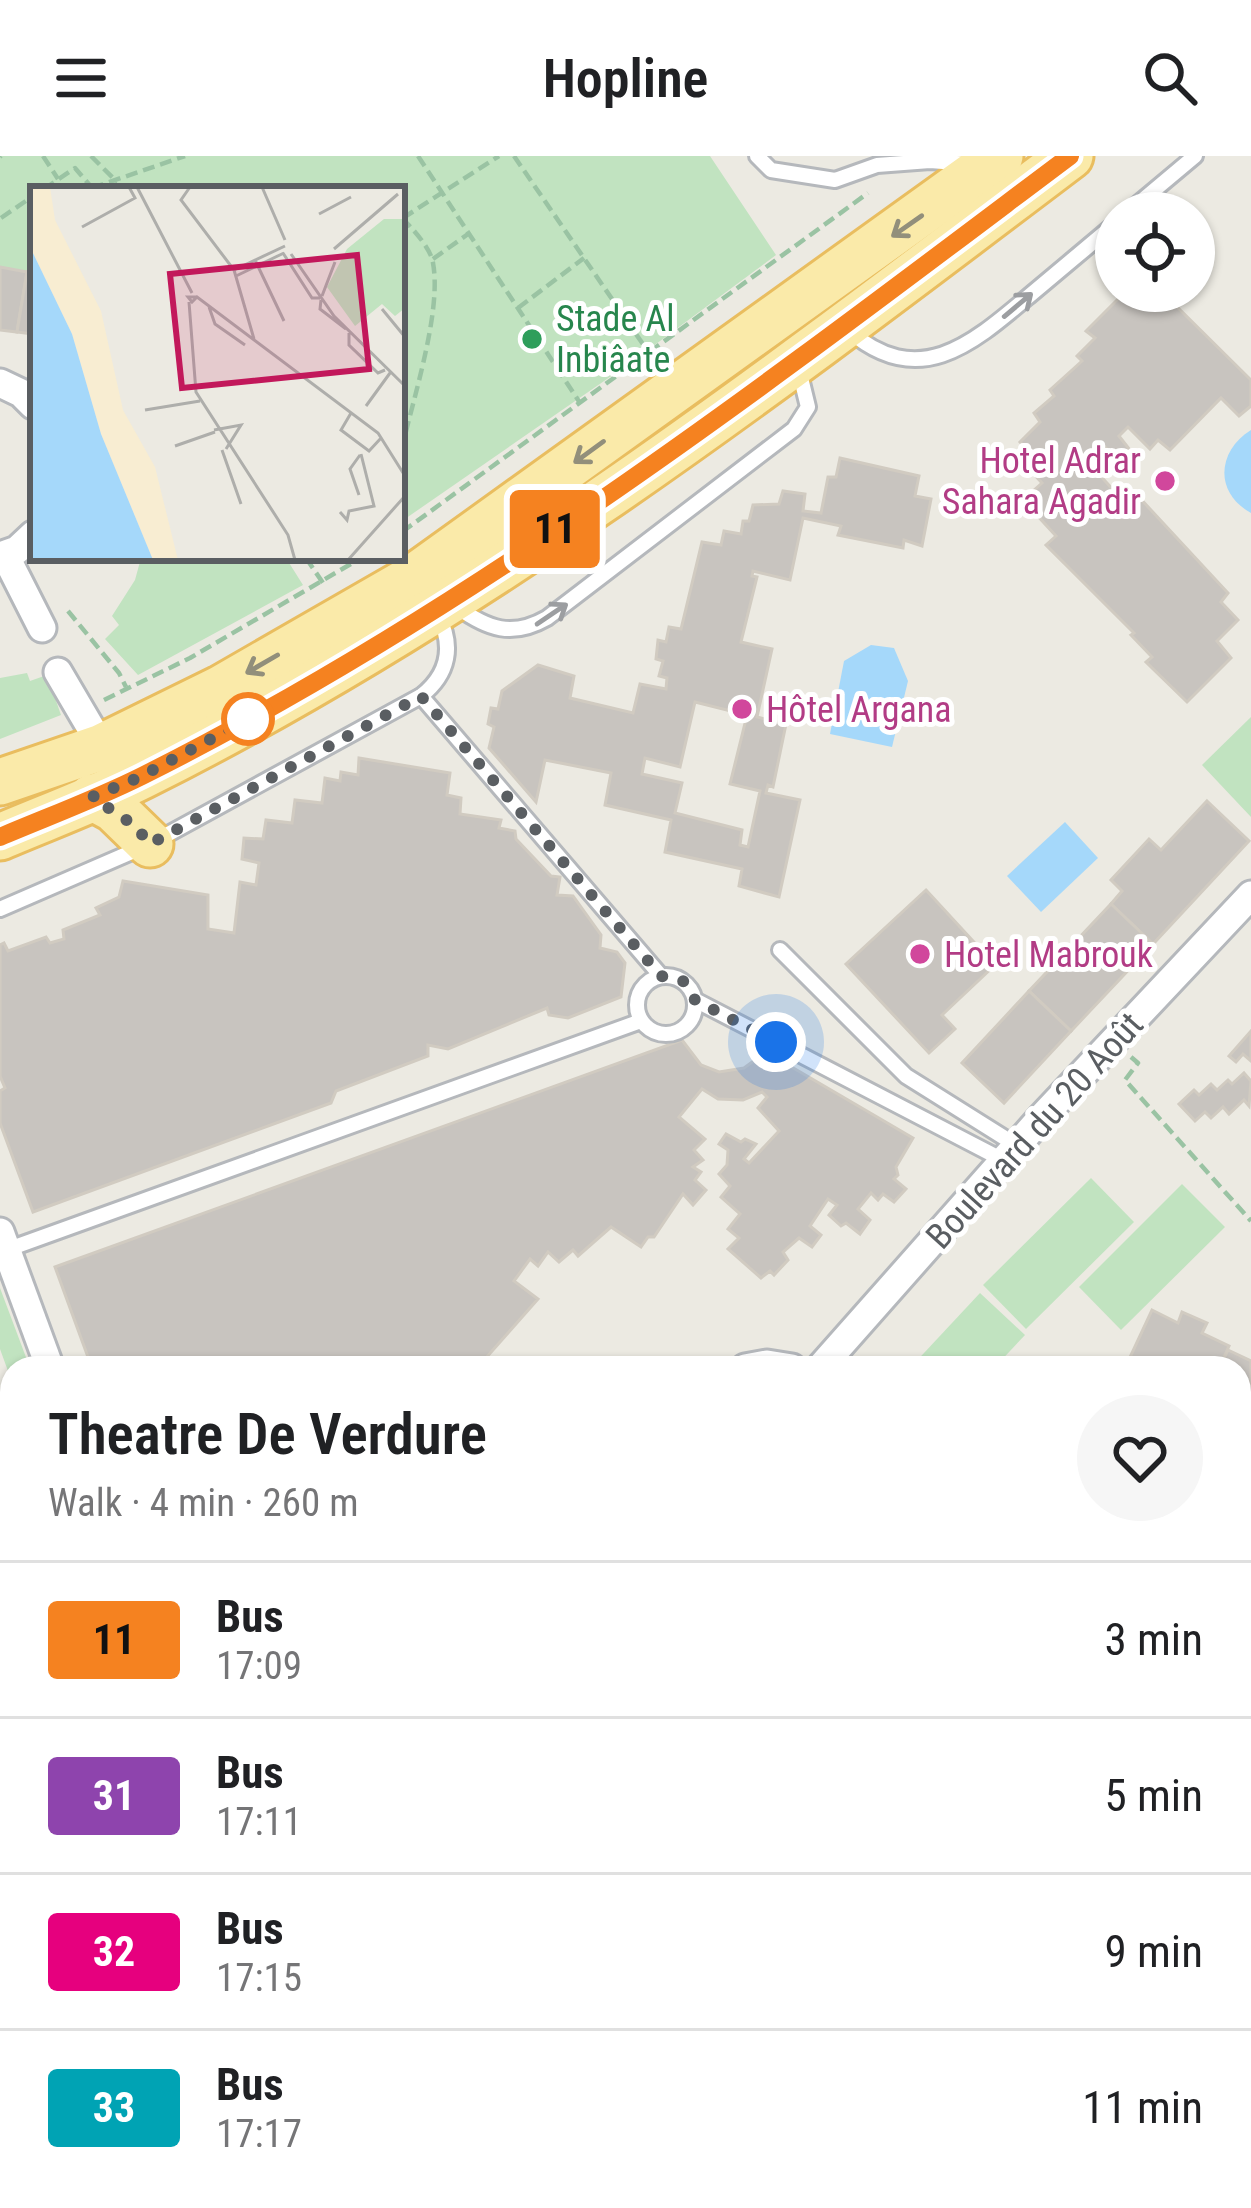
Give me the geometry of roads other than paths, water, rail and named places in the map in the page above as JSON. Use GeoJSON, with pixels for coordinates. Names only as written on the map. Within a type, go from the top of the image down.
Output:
{"type":"FeatureCollection","features":[{"type":"Feature","properties":{"kind":"main road"},"geometry":{"type":"LineString","coordinates":[[0,782],[90,730],[220,689],[636,476],[1070,156]]}},
{"type":"Feature","properties":{"kind":"main road"},"geometry":{"type":"LineString","coordinates":[[0,837],[237,725],[994,161]]}},
{"type":"Feature","properties":{"kind":"main road"},"geometry":{"type":"LineString","coordinates":[[92,797],[134,825],[150,844]]}},
{"type":"Feature","properties":{"kind":"street"},"geometry":{"type":"LineString","coordinates":[[0,383],[30,402]]}},
{"type":"Feature","properties":{"kind":"street"},"geometry":{"type":"LineString","coordinates":[[30,538],[2,555],[42,628]]}},
{"type":"Feature","properties":{"kind":"street"},"geometry":{"type":"LineString","coordinates":[[58,672],[90,730]]}},
{"type":"Feature","properties":{"kind":"street","name":"Boulevard du 20 Août"},"geometry":{"type":"LineString","coordinates":[[831,1356],[1010,1153],[1251,895]]}},
{"type":"Feature","properties":{"kind":"street"},"geometry":{"type":"LineString","coordinates":[[2,1245],[45,1356]]}},
{"type":"Feature","properties":{"kind":"lane"},"geometry":{"type":"LineString","coordinates":[[757,156],[771,170],[835,180],[877,165],[994,161]]}},
{"type":"Feature","properties":{"kind":"lane"},"geometry":{"type":"LineString","coordinates":[[1152,192],[1195,156]]}},
{"type":"Feature","properties":{"kind":"lane"},"geometry":{"type":"LineString","coordinates":[[844,327],[869,348],[904,360],[941,357],[975,342],[1095,241]]}},
{"type":"Feature","properties":{"kind":"lane"},"geometry":{"type":"LineString","coordinates":[[424,587],[494,629],[531,627],[548,618],[794,429],[808,407],[796,361]]}},
{"type":"Feature","properties":{"kind":"lane"},"geometry":{"type":"LineString","coordinates":[[0,909],[150,844],[421,696],[443,673],[448,658],[448,642],[424,587]]}},
{"type":"Feature","properties":{"kind":"lane"},"geometry":{"type":"LineString","coordinates":[[421,696],[661,976]]}},
{"type":"Feature","properties":{"kind":"lane"},"geometry":{"type":"LineString","coordinates":[[780,950],[906,1076],[1010,1153]]}},
{"type":"Feature","properties":{"kind":"lane"},"geometry":{"type":"LineString","coordinates":[[695,1000],[690,1023],[671,1035],[649,1030],[641,1022],[637,999],[650,980],[661,976],[683,981],[695,1000],[1010,1153]]}},
{"type":"Feature","properties":{"kind":"lane"},"geometry":{"type":"LineString","coordinates":[[2,1245],[641,1022]]}},
{"type":"Feature","properties":{"kind":"water"},"geometry":{"type":"Polygon","coordinates":[[[1251,430],[1251,513],[1231,495],[1224,472],[1231,449],[1251,430]]]}},
{"type":"Feature","properties":{"kind":"water"},"geometry":{"type":"Polygon","coordinates":[[[871,645],[894,648],[908,681],[892,747],[830,734],[844,661],[871,645]]]}},
{"type":"Feature","properties":{"kind":"water"},"geometry":{"type":"Polygon","coordinates":[[[1065,822],[1098,858],[1041,912],[1007,876],[1065,822]]]}},
{"type":"Feature","properties":{"kind":"place","name":"Stade Al Inbiâate"},"geometry":{"type":"Point","coordinates":[532,339]}},
{"type":"Feature","properties":{"kind":"place","name":"Hotel Adrar Sahara Agadir"},"geometry":{"type":"Point","coordinates":[1165,481]}},
{"type":"Feature","properties":{"kind":"place","name":"Hôtel Argana"},"geometry":{"type":"Point","coordinates":[742,709]}},
{"type":"Feature","properties":{"kind":"place","name":"Hotel Mabrouk"},"geometry":{"type":"Point","coordinates":[920,954]}}]}
